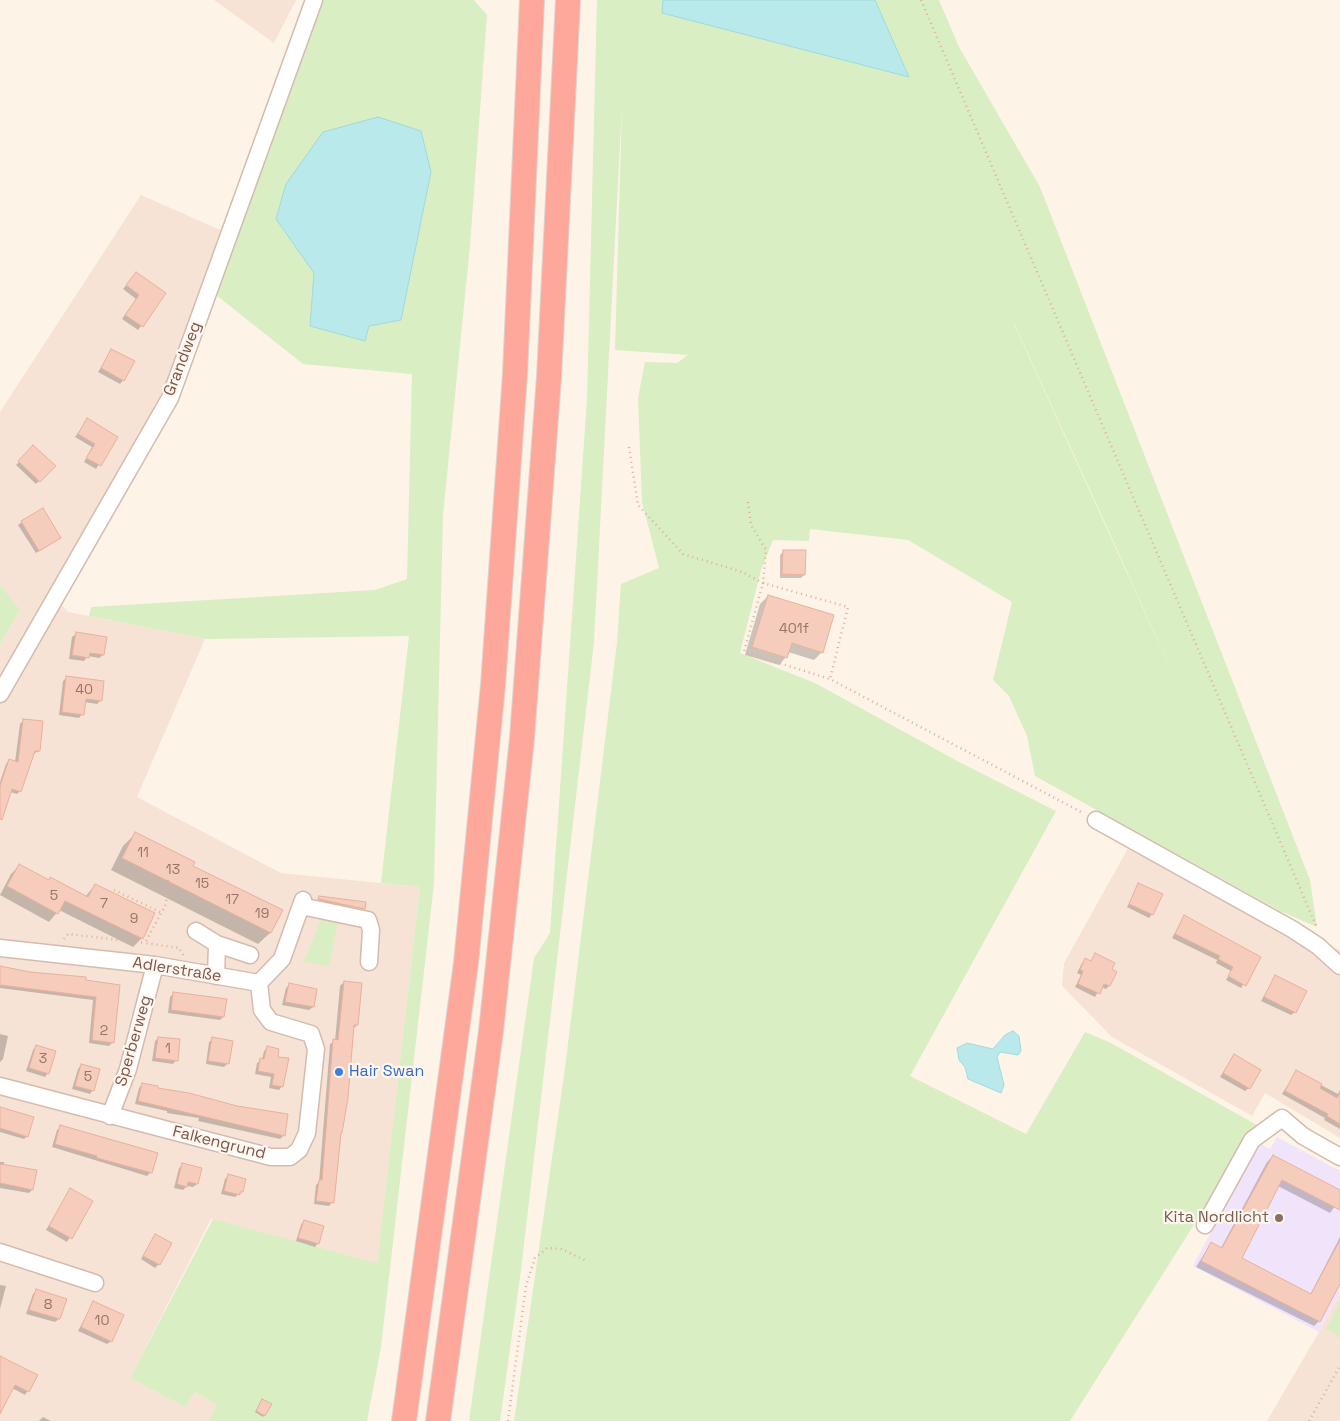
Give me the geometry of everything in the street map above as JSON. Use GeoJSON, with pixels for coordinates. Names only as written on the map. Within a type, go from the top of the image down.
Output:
{"type":"FeatureCollection","features":[{"type":"Feature","properties":{"kind":"highway"},"geometry":{"type":"LineString","coordinates":[[404,1421],[418,1330],[466,963],[493,685],[515,374],[532,0]]}},
{"type":"Feature","properties":{"kind":"highway"},"geometry":{"type":"LineString","coordinates":[[438,1421],[491,1031],[522,738],[549,377],[568,0]]}},
{"type":"Feature","properties":{"kind":"street","name":"Grandweg"},"geometry":{"type":"LineString","coordinates":[[0,694],[170,398],[314,0]]}},
{"type":"Feature","properties":{"kind":"street"},"geometry":{"type":"LineString","coordinates":[[1096,820],[1292,930],[1318,946],[1340,966]]}},
{"type":"Feature","properties":{"kind":"street"},"geometry":{"type":"LineString","coordinates":[[258,983],[282,959],[302,903],[368,920],[372,930],[369,962]]}},
{"type":"Feature","properties":{"kind":"street"},"geometry":{"type":"LineString","coordinates":[[196,931],[217,944],[250,955]]}},
{"type":"Feature","properties":{"kind":"street"},"geometry":{"type":"LineString","coordinates":[[216,976],[217,944]]}},
{"type":"Feature","properties":{"kind":"street","name":"Adlerstraße"},"geometry":{"type":"LineString","coordinates":[[0,948],[155,965],[258,983]]}},
{"type":"Feature","properties":{"kind":"street","name":"Sperberweg"},"geometry":{"type":"LineString","coordinates":[[110,1116],[128,1069],[155,965]]}},
{"type":"Feature","properties":{"kind":"street","name":"Falkengrund"},"geometry":{"type":"LineString","coordinates":[[0,1086],[271,1157],[290,1157],[299,1150],[307,1133],[316,1049],[311,1034],[271,1022],[262,1010],[258,983]]}},
{"type":"Feature","properties":{"kind":"street"},"geometry":{"type":"LineString","coordinates":[[1205,1224],[1252,1140],[1282,1118],[1303,1136],[1340,1157]]}},
{"type":"Feature","properties":{"kind":"street"},"geometry":{"type":"LineString","coordinates":[[0,1252],[95,1283]]}},
{"type":"Feature","properties":{"kind":"path"},"geometry":{"type":"LineString","coordinates":[[921,0],[1316,927],[1318,946]]}},
{"type":"Feature","properties":{"kind":"path"},"geometry":{"type":"LineString","coordinates":[[629,447],[638,505],[683,554],[742,572],[763,583],[848,607],[830,679]]}},
{"type":"Feature","properties":{"kind":"path"},"geometry":{"type":"LineString","coordinates":[[748,502],[751,525],[766,550],[763,583],[744,652],[830,679],[1096,820]]}},
{"type":"Feature","properties":{"kind":"path"},"geometry":{"type":"LineString","coordinates":[[141,867],[140,870],[145,875],[167,885]]}},
{"type":"Feature","properties":{"kind":"path"},"geometry":{"type":"LineString","coordinates":[[145,944],[166,904],[168,880]]}},
{"type":"Feature","properties":{"kind":"path"},"geometry":{"type":"LineString","coordinates":[[114,890],[162,913]]}},
{"type":"Feature","properties":{"kind":"path"},"geometry":{"type":"LineString","coordinates":[[52,954],[68,934],[179,948],[188,962],[187,971]]}},
{"type":"Feature","properties":{"kind":"path"},"geometry":{"type":"LineString","coordinates":[[508,1421],[526,1286],[535,1258],[547,1248],[561,1248],[587,1261]]}},
{"type":"Feature","properties":{"kind":"path"},"geometry":{"type":"LineString","coordinates":[[1309,1421],[1340,1366]]}},
{"type":"Feature","properties":{"kind":"shaded area"},"geometry":{"type":"Polygon","coordinates":[[[214,0],[296,0],[274,43],[214,0]]]}},
{"type":"Feature","properties":{"kind":"shaded area"},"geometry":{"type":"Polygon","coordinates":[[[141,195],[225,232],[165,396],[50,592],[68,612],[205,639],[137,797],[281,873],[420,887],[377,1263],[211,1219],[130,1378],[185,1407],[195,1392],[217,1405],[209,1421],[0,1421],[0,645],[20,609],[0,585],[0,412],[141,195]]]}},
{"type":"Feature","properties":{"kind":"shaded area"},"geometry":{"type":"Polygon","coordinates":[[[1131,843],[1308,941],[1340,950],[1340,1138],[1265,1093],[1252,1116],[1112,1037],[1062,986],[1064,963],[1131,843]]]}},
{"type":"Feature","properties":{"kind":"shaded area","name":"Kita Nordlicht"},"geometry":{"type":"Polygon","coordinates":[[[1277,1137],[1340,1171],[1340,1293],[1319,1332],[1193,1266],[1258,1143],[1270,1149],[1277,1137]]]}},
{"type":"Feature","properties":{"kind":"shaded area"},"geometry":{"type":"Polygon","coordinates":[[[1340,1293],[1340,1421],[1267,1421],[1319,1332],[1340,1293]]]}},
{"type":"Feature","properties":{"kind":"green space"},"geometry":{"type":"Polygon","coordinates":[[[322,0],[474,0],[487,15],[470,246],[443,515],[434,884],[381,1347],[367,1421],[209,1421],[217,1405],[195,1392],[185,1407],[130,1378],[213,1219],[377,1263],[420,887],[381,883],[409,636],[205,639],[89,616],[91,607],[375,590],[407,579],[412,374],[303,364],[216,295],[322,0]],[[314,273],[310,326],[365,341],[369,326],[314,273]]]}},
{"type":"Feature","properties":{"kind":"green space"},"geometry":{"type":"Polygon","coordinates":[[[597,0],[663,0],[662,12],[908,76],[875,0],[939,0],[959,47],[1040,187],[1310,880],[1317,927],[1280,911],[1035,776],[1027,736],[1009,696],[993,680],[1012,602],[908,540],[810,529],[809,541],[773,540],[761,570],[740,653],[815,683],[961,763],[1056,811],[910,1076],[1026,1134],[1085,1032],[1111,1043],[1257,1125],[1070,1421],[514,1421],[565,1068],[617,642],[621,584],[659,568],[642,502],[638,398],[645,362],[677,363],[688,355],[615,350],[622,106],[594,642],[521,1270],[500,1421],[469,1421],[534,958],[550,933],[587,399],[597,0]],[[1014,323],[1190,712],[1106,525],[1014,323]]]}},
{"type":"Feature","properties":{"kind":"green space"},"geometry":{"type":"Polygon","coordinates":[[[0,585],[20,609],[0,645],[0,585]]]}},
{"type":"Feature","properties":{"kind":"green space"},"geometry":{"type":"Polygon","coordinates":[[[321,918],[338,922],[329,966],[304,962],[321,918]]]}},
{"type":"Feature","properties":{"kind":"green space"},"geometry":{"type":"Polygon","coordinates":[[[1340,1301],[1340,1337],[1326,1329],[1340,1301]]]}},
{"type":"Feature","properties":{"kind":"water"},"geometry":{"type":"Polygon","coordinates":[[[663,0],[875,0],[909,77],[662,13],[663,0]]]}},
{"type":"Feature","properties":{"kind":"water"},"geometry":{"type":"Polygon","coordinates":[[[378,117],[421,131],[431,172],[401,320],[369,326],[365,341],[310,326],[314,273],[276,219],[286,184],[323,132],[378,117]]]}},
{"type":"Feature","properties":{"kind":"water"},"geometry":{"type":"Polygon","coordinates":[[[1013,1031],[1019,1036],[1021,1051],[1018,1055],[1000,1052],[997,1057],[1004,1085],[1001,1093],[968,1079],[965,1067],[959,1060],[957,1048],[967,1043],[993,1049],[1005,1035],[1013,1031]]]}},
{"type":"Feature","properties":{"kind":"building"},"geometry":{"type":"Polygon","coordinates":[[[136,272],[166,293],[143,327],[125,315],[139,295],[126,285],[136,272]]]}},
{"type":"Feature","properties":{"kind":"building"},"geometry":{"type":"Polygon","coordinates":[[[111,349],[135,361],[124,381],[101,368],[111,349]]]}},
{"type":"Feature","properties":{"kind":"building"},"geometry":{"type":"Polygon","coordinates":[[[87,418],[118,437],[101,466],[86,458],[95,444],[78,434],[87,418]]]}},
{"type":"Feature","properties":{"kind":"building"},"geometry":{"type":"Polygon","coordinates":[[[33,445],[56,466],[40,482],[18,461],[33,445]]]}},
{"type":"Feature","properties":{"kind":"building"},"geometry":{"type":"Polygon","coordinates":[[[43,508],[61,538],[39,551],[21,521],[43,508]]]}},
{"type":"Feature","properties":{"kind":"building"},"geometry":{"type":"Polygon","coordinates":[[[783,550],[806,550],[805,575],[782,574],[783,550]]]}},
{"type":"Feature","properties":{"kind":"building"},"geometry":{"type":"Polygon","coordinates":[[[768,595],[834,615],[823,653],[792,643],[787,658],[752,647],[768,595]]]}},
{"type":"Feature","properties":{"kind":"building"},"geometry":{"type":"Polygon","coordinates":[[[76,632],[107,637],[104,655],[90,653],[89,658],[72,655],[76,632]]]}},
{"type":"Feature","properties":{"kind":"building"},"geometry":{"type":"Polygon","coordinates":[[[66,676],[104,681],[102,701],[86,699],[84,715],[62,712],[66,676]]]}},
{"type":"Feature","properties":{"kind":"building"},"geometry":{"type":"Polygon","coordinates":[[[23,719],[43,721],[40,751],[35,751],[21,792],[12,789],[2,820],[0,819],[0,786],[9,759],[18,762],[23,719]]]}},
{"type":"Feature","properties":{"kind":"building"},"geometry":{"type":"Polygon","coordinates":[[[135,832],[195,862],[193,866],[283,910],[271,933],[122,858],[135,832]]]}},
{"type":"Feature","properties":{"kind":"building"},"geometry":{"type":"Polygon","coordinates":[[[19,864],[49,880],[50,877],[88,897],[95,884],[155,913],[143,939],[65,901],[58,914],[7,886],[19,864]]]}},
{"type":"Feature","properties":{"kind":"building"},"geometry":{"type":"Polygon","coordinates":[[[1138,883],[1163,894],[1153,915],[1129,904],[1138,883]]]}},
{"type":"Feature","properties":{"kind":"building"},"geometry":{"type":"Polygon","coordinates":[[[319,896],[366,902],[365,909],[318,899],[319,896]]]}},
{"type":"Feature","properties":{"kind":"building"},"geometry":{"type":"Polygon","coordinates":[[[1184,915],[1261,957],[1246,986],[1228,976],[1233,967],[1218,959],[1220,956],[1175,934],[1184,915]]]}},
{"type":"Feature","properties":{"kind":"building"},"geometry":{"type":"Polygon","coordinates":[[[1095,953],[1115,963],[1112,969],[1117,972],[1110,986],[1104,984],[1100,994],[1078,984],[1083,971],[1080,970],[1085,958],[1091,961],[1095,953]]]}},
{"type":"Feature","properties":{"kind":"building"},"geometry":{"type":"Polygon","coordinates":[[[0,966],[30,972],[86,977],[86,980],[120,985],[114,1043],[92,1040],[96,997],[0,985],[0,966]]]}},
{"type":"Feature","properties":{"kind":"building"},"geometry":{"type":"Polygon","coordinates":[[[1275,975],[1307,991],[1296,1013],[1264,997],[1275,975]]]}},
{"type":"Feature","properties":{"kind":"building"},"geometry":{"type":"Polygon","coordinates":[[[344,981],[362,983],[358,1025],[354,1025],[348,1098],[341,1133],[334,1203],[316,1201],[319,1180],[322,1180],[333,1039],[338,1040],[344,981]]]}},
{"type":"Feature","properties":{"kind":"building"},"geometry":{"type":"Polygon","coordinates":[[[289,983],[317,989],[314,1007],[285,1002],[289,983]]]}},
{"type":"Feature","properties":{"kind":"building"},"geometry":{"type":"Polygon","coordinates":[[[173,992],[227,999],[224,1017],[171,1010],[173,992]]]}},
{"type":"Feature","properties":{"kind":"building"},"geometry":{"type":"Polygon","coordinates":[[[158,1037],[180,1039],[178,1061],[155,1058],[158,1037]]]}},
{"type":"Feature","properties":{"kind":"building"},"geometry":{"type":"Polygon","coordinates":[[[212,1037],[233,1041],[229,1064],[208,1061],[212,1037]]]}},
{"type":"Feature","properties":{"kind":"building"},"geometry":{"type":"Polygon","coordinates":[[[36,1045],[56,1051],[49,1074],[29,1068],[36,1045]]]}},
{"type":"Feature","properties":{"kind":"building"},"geometry":{"type":"Polygon","coordinates":[[[267,1046],[279,1049],[278,1057],[289,1058],[283,1087],[272,1085],[274,1074],[258,1071],[260,1058],[264,1059],[267,1046]]]}},
{"type":"Feature","properties":{"kind":"building"},"geometry":{"type":"Polygon","coordinates":[[[1234,1054],[1261,1070],[1250,1089],[1223,1073],[1234,1054]]]}},
{"type":"Feature","properties":{"kind":"building"},"geometry":{"type":"Polygon","coordinates":[[[81,1064],[100,1069],[94,1091],[75,1086],[81,1064]]]}},
{"type":"Feature","properties":{"kind":"building"},"geometry":{"type":"Polygon","coordinates":[[[1296,1070],[1322,1084],[1320,1088],[1337,1098],[1340,1093],[1340,1124],[1327,1116],[1328,1114],[1285,1091],[1296,1070]]]}},
{"type":"Feature","properties":{"kind":"building"},"geometry":{"type":"Polygon","coordinates":[[[142,1083],[237,1106],[288,1114],[285,1136],[138,1101],[142,1083]]]}},
{"type":"Feature","properties":{"kind":"building"},"geometry":{"type":"Polygon","coordinates":[[[0,1107],[34,1117],[28,1137],[0,1128],[0,1107]]]}},
{"type":"Feature","properties":{"kind":"building"},"geometry":{"type":"Polygon","coordinates":[[[60,1125],[158,1153],[152,1173],[55,1144],[60,1125]]]}},
{"type":"Feature","properties":{"kind":"building"},"geometry":{"type":"Polygon","coordinates":[[[1273,1155],[1340,1190],[1340,1210],[1282,1180],[1242,1258],[1311,1294],[1340,1240],[1340,1284],[1320,1322],[1201,1261],[1211,1242],[1222,1248],[1273,1155]]]}},
{"type":"Feature","properties":{"kind":"building"},"geometry":{"type":"Polygon","coordinates":[[[182,1163],[202,1168],[198,1184],[188,1182],[187,1187],[177,1184],[182,1163]]]}},
{"type":"Feature","properties":{"kind":"building"},"geometry":{"type":"Polygon","coordinates":[[[0,1164],[37,1170],[33,1190],[0,1183],[0,1164]]]}},
{"type":"Feature","properties":{"kind":"building"},"geometry":{"type":"Polygon","coordinates":[[[228,1174],[246,1179],[243,1192],[240,1192],[240,1195],[224,1191],[228,1174]]]}},
{"type":"Feature","properties":{"kind":"building"},"geometry":{"type":"Polygon","coordinates":[[[70,1188],[93,1201],[72,1239],[49,1226],[70,1188]]]}},
{"type":"Feature","properties":{"kind":"building"},"geometry":{"type":"Polygon","coordinates":[[[304,1220],[324,1226],[319,1244],[298,1238],[304,1220]]]}},
{"type":"Feature","properties":{"kind":"building"},"geometry":{"type":"Polygon","coordinates":[[[155,1234],[172,1243],[160,1265],[143,1256],[155,1234]]]}},
{"type":"Feature","properties":{"kind":"building"},"geometry":{"type":"Polygon","coordinates":[[[36,1289],[67,1299],[60,1319],[29,1310],[36,1289]]]}},
{"type":"Feature","properties":{"kind":"building"},"geometry":{"type":"Polygon","coordinates":[[[93,1301],[124,1315],[112,1342],[81,1327],[93,1301]]]}},
{"type":"Feature","properties":{"kind":"building"},"geometry":{"type":"Polygon","coordinates":[[[0,1356],[38,1375],[29,1392],[15,1385],[0,1414],[0,1356]]]}},
{"type":"Feature","properties":{"kind":"building"},"geometry":{"type":"Polygon","coordinates":[[[262,1399],[272,1404],[265,1416],[256,1411],[262,1399]]]}},
{"type":"Feature","properties":{"kind":"place","name":"Hair Swan"},"geometry":{"type":"Point","coordinates":[339,1072]}},
{"type":"Feature","properties":{"kind":"place","name":"Kita Nordlicht"},"geometry":{"type":"Point","coordinates":[1279,1218]}}]}
